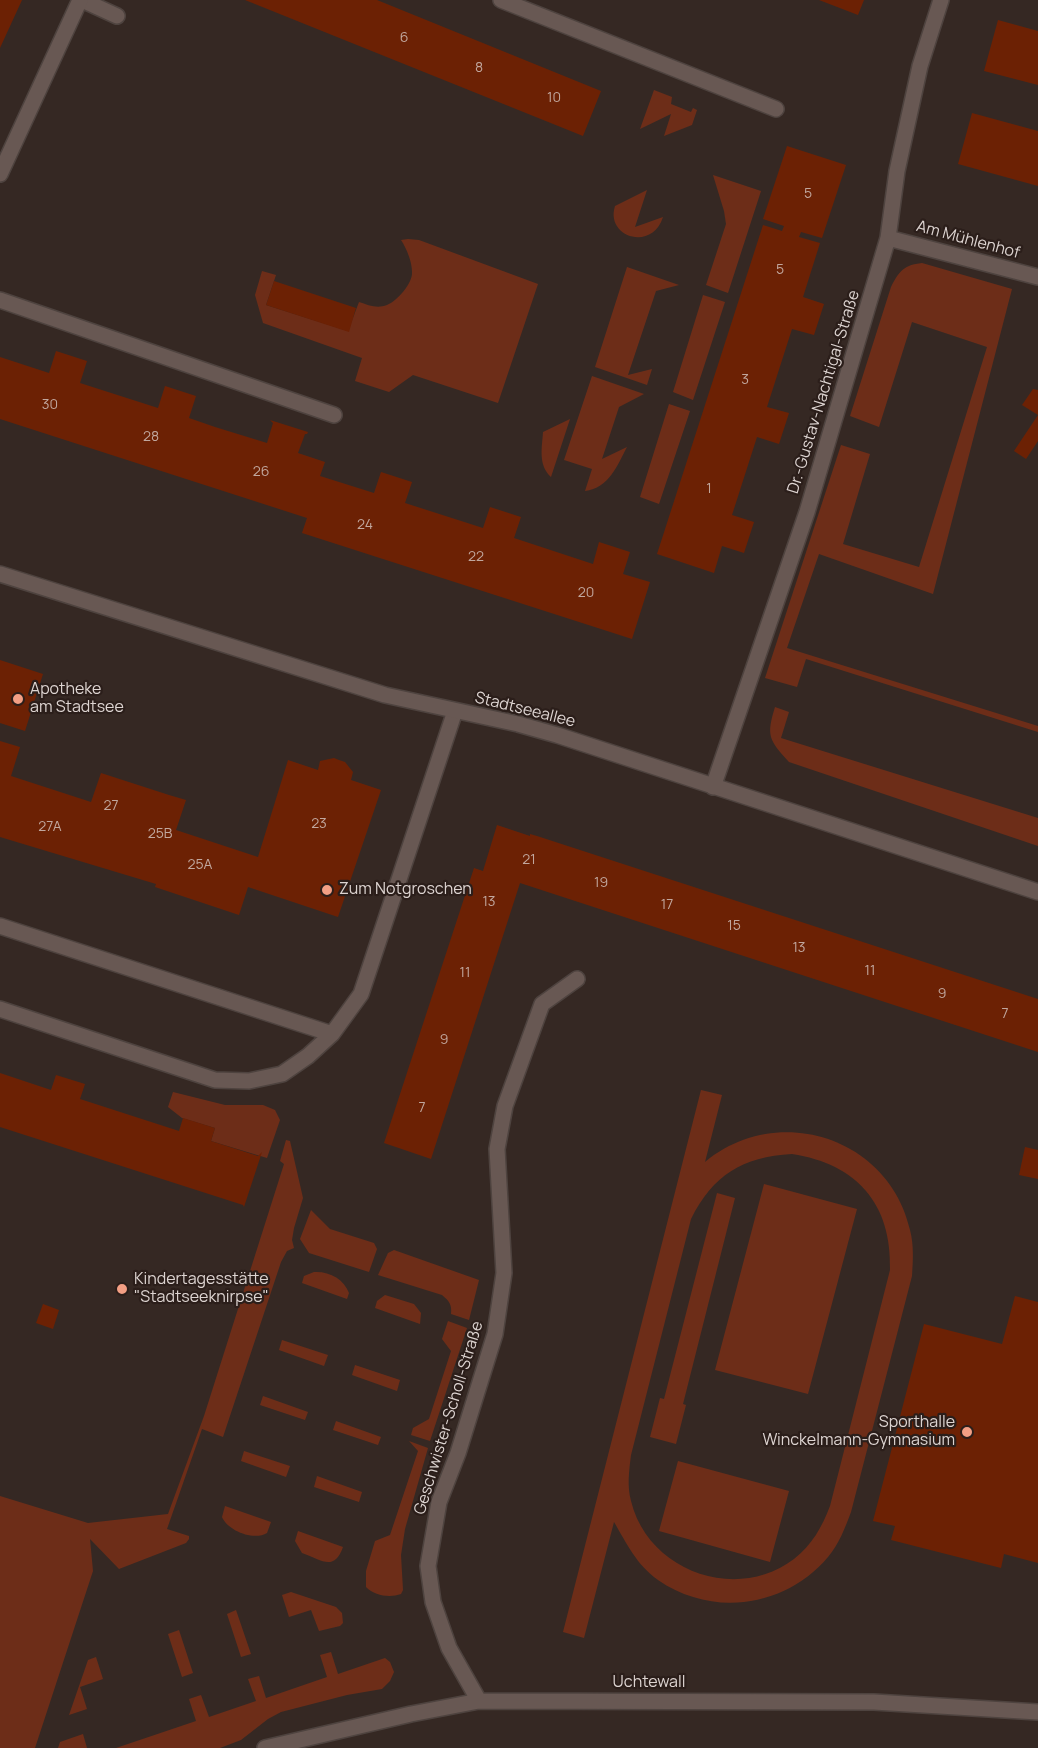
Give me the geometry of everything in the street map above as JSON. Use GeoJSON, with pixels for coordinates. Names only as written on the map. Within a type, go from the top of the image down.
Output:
{"type":"FeatureCollection","features":[{"type":"Feature","properties":{"kind":"street"},"geometry":{"type":"LineString","coordinates":[[0,174],[81,0],[117,16]]}},
{"type":"Feature","properties":{"kind":"street"},"geometry":{"type":"LineString","coordinates":[[501,0],[776,109]]}},
{"type":"Feature","properties":{"kind":"street","name":"Dr.-Gustav-Nachtigal-Straße"},"geometry":{"type":"LineString","coordinates":[[713,787],[807,512],[888,238],[897,171],[922,56],[941,0]]}},
{"type":"Feature","properties":{"kind":"street","name":"Am Mühlenhof"},"geometry":{"type":"LineString","coordinates":[[888,238],[1038,276]]}},
{"type":"Feature","properties":{"kind":"street"},"geometry":{"type":"LineString","coordinates":[[0,300],[334,415]]}},
{"type":"Feature","properties":{"kind":"street","name":"Stadtseeallee"},"geometry":{"type":"LineString","coordinates":[[0,574],[385,695],[518,724],[557,735],[1038,892]]}},
{"type":"Feature","properties":{"kind":"street"},"geometry":{"type":"LineString","coordinates":[[0,1009],[215,1080],[249,1081],[282,1074],[308,1056],[332,1034],[361,994],[455,711]]}},
{"type":"Feature","properties":{"kind":"street"},"geometry":{"type":"LineString","coordinates":[[0,926],[332,1034]]}},
{"type":"Feature","properties":{"kind":"street","name":"Geschwister-Scholl-Straße"},"geometry":{"type":"LineString","coordinates":[[479,1701],[449,1648],[433,1602],[428,1566],[439,1502],[458,1453],[495,1334],[504,1273],[497,1149],[505,1106],[542,1004],[577,979]]}},
{"type":"Feature","properties":{"kind":"street","name":"Uchtewall"},"geometry":{"type":"LineString","coordinates":[[265,1748],[400,1716],[479,1701],[874,1702],[1038,1712]]}},
{"type":"Feature","properties":{"kind":"shaded area"},"geometry":{"type":"Polygon","coordinates":[[[654,90],[672,97],[671,104],[691,112],[693,108],[697,110],[692,125],[664,136],[671,114],[640,129],[654,90]]]}},
{"type":"Feature","properties":{"kind":"shaded area"},"geometry":{"type":"Polygon","coordinates":[[[713,175],[761,191],[728,293],[706,285],[726,224],[713,175]]]}},
{"type":"Feature","properties":{"kind":"shaded area"},"geometry":{"type":"Polygon","coordinates":[[[647,190],[635,227],[663,217],[657,228],[649,234],[640,237],[631,236],[617,226],[614,217],[615,206],[647,190]]]}},
{"type":"Feature","properties":{"kind":"shaded area"},"geometry":{"type":"Polygon","coordinates":[[[401,240],[419,240],[538,284],[498,403],[413,375],[389,392],[355,381],[362,358],[263,323],[255,295],[262,271],[276,275],[266,305],[348,331],[359,302],[376,307],[387,305],[400,296],[407,286],[412,276],[412,268],[401,240]]]}},
{"type":"Feature","properties":{"kind":"shaded area"},"geometry":{"type":"Polygon","coordinates":[[[922,263],[1012,289],[933,594],[819,554],[787,648],[1038,726],[1038,732],[806,659],[797,687],[765,678],[841,445],[870,454],[843,544],[919,567],[987,347],[912,322],[879,427],[850,416],[891,287],[903,270],[911,265],[922,263]]]}},
{"type":"Feature","properties":{"kind":"shaded area"},"geometry":{"type":"Polygon","coordinates":[[[627,267],[679,285],[656,291],[628,375],[652,369],[647,385],[595,367],[627,267]]]}},
{"type":"Feature","properties":{"kind":"shaded area"},"geometry":{"type":"Polygon","coordinates":[[[703,295],[725,302],[693,400],[673,392],[703,295]]]}},
{"type":"Feature","properties":{"kind":"shaded area"},"geometry":{"type":"Polygon","coordinates":[[[592,376],[644,394],[619,407],[602,459],[627,447],[606,481],[600,486],[585,491],[592,469],[564,460],[592,376]]]}},
{"type":"Feature","properties":{"kind":"shaded area"},"geometry":{"type":"Polygon","coordinates":[[[669,404],[690,411],[659,504],[640,497],[669,404]]]}},
{"type":"Feature","properties":{"kind":"shaded area"},"geometry":{"type":"Polygon","coordinates":[[[570,419],[551,477],[542,462],[543,432],[570,419]]]}},
{"type":"Feature","properties":{"kind":"shaded area"},"geometry":{"type":"Polygon","coordinates":[[[775,707],[789,712],[781,738],[1038,818],[1038,846],[789,762],[773,743],[771,737],[775,707]]]}},
{"type":"Feature","properties":{"kind":"shaded area"},"geometry":{"type":"Polygon","coordinates":[[[701,1090],[722,1095],[705,1162],[734,1144],[764,1134],[796,1133],[827,1139],[855,1152],[879,1172],[898,1198],[910,1230],[913,1265],[851,1512],[835,1547],[811,1574],[791,1587],[748,1602],[725,1603],[679,1592],[658,1580],[638,1560],[614,1522],[584,1638],[563,1632],[701,1090]],[[792,1154],[758,1159],[744,1164],[719,1180],[691,1219],[631,1455],[629,1484],[631,1501],[641,1525],[655,1546],[675,1562],[697,1573],[721,1578],[746,1578],[771,1572],[794,1559],[806,1548],[820,1528],[830,1506],[890,1270],[889,1246],[885,1225],[866,1191],[835,1167],[815,1159],[792,1154]]]}},
{"type":"Feature","properties":{"kind":"shaded area"},"geometry":{"type":"Polygon","coordinates":[[[173,1092],[225,1105],[263,1105],[275,1110],[280,1120],[267,1158],[211,1141],[215,1128],[182,1118],[168,1107],[173,1092]]]}},
{"type":"Feature","properties":{"kind":"shaded area"},"geometry":{"type":"Polygon","coordinates":[[[286,1140],[290,1141],[303,1198],[294,1228],[292,1240],[294,1248],[287,1251],[281,1262],[223,1437],[202,1429],[167,1529],[189,1536],[189,1539],[186,1543],[119,1569],[90,1539],[93,1571],[35,1748],[0,1748],[0,1496],[88,1523],[168,1514],[204,1416],[284,1164],[280,1161],[286,1140]]]}},
{"type":"Feature","properties":{"kind":"shaded area"},"geometry":{"type":"Polygon","coordinates":[[[764,1184],[857,1209],[808,1394],[715,1370],[764,1184]]]}},
{"type":"Feature","properties":{"kind":"shaded area"},"geometry":{"type":"Polygon","coordinates":[[[717,1193],[735,1198],[683,1404],[686,1405],[676,1444],[650,1437],[660,1398],[664,1399],[717,1193]]]}},
{"type":"Feature","properties":{"kind":"shaded area"},"geometry":{"type":"Polygon","coordinates":[[[311,1210],[330,1229],[374,1243],[377,1249],[369,1272],[309,1253],[300,1239],[311,1210]]]}},
{"type":"Feature","properties":{"kind":"shaded area"},"geometry":{"type":"Polygon","coordinates":[[[394,1250],[479,1280],[469,1320],[451,1314],[450,1303],[442,1295],[378,1275],[388,1253],[394,1250]]]}},
{"type":"Feature","properties":{"kind":"shaded area"},"geometry":{"type":"Polygon","coordinates":[[[314,1272],[330,1275],[340,1280],[349,1293],[347,1299],[302,1283],[304,1276],[314,1272]]]}},
{"type":"Feature","properties":{"kind":"shaded area"},"geometry":{"type":"Polygon","coordinates":[[[385,1295],[414,1304],[421,1313],[420,1324],[375,1308],[377,1301],[385,1295]]]}},
{"type":"Feature","properties":{"kind":"shaded area"},"geometry":{"type":"Polygon","coordinates":[[[448,1321],[467,1328],[430,1441],[411,1435],[413,1428],[429,1419],[451,1351],[442,1339],[448,1321]]]}},
{"type":"Feature","properties":{"kind":"shaded area"},"geometry":{"type":"Polygon","coordinates":[[[282,1340],[328,1355],[324,1366],[279,1350],[282,1340]]]}},
{"type":"Feature","properties":{"kind":"shaded area"},"geometry":{"type":"Polygon","coordinates":[[[355,1365],[400,1380],[397,1391],[352,1375],[355,1365]]]}},
{"type":"Feature","properties":{"kind":"shaded area"},"geometry":{"type":"Polygon","coordinates":[[[263,1396],[308,1412],[305,1420],[260,1405],[263,1396]]]}},
{"type":"Feature","properties":{"kind":"shaded area"},"geometry":{"type":"Polygon","coordinates":[[[336,1421],[381,1437],[378,1445],[333,1430],[336,1421]]]}},
{"type":"Feature","properties":{"kind":"shaded area"},"geometry":{"type":"Polygon","coordinates":[[[409,1441],[428,1448],[405,1529],[401,1555],[403,1590],[401,1594],[387,1596],[366,1587],[366,1571],[375,1541],[390,1535],[418,1451],[409,1441]]]}},
{"type":"Feature","properties":{"kind":"shaded area"},"geometry":{"type":"Polygon","coordinates":[[[244,1451],[290,1466],[286,1477],[241,1461],[244,1451]]]}},
{"type":"Feature","properties":{"kind":"shaded area"},"geometry":{"type":"Polygon","coordinates":[[[678,1461],[789,1491],[770,1562],[659,1531],[678,1461]]]}},
{"type":"Feature","properties":{"kind":"shaded area"},"geometry":{"type":"Polygon","coordinates":[[[317,1476],[362,1492],[359,1502],[314,1487],[317,1476]]]}},
{"type":"Feature","properties":{"kind":"shaded area"},"geometry":{"type":"Polygon","coordinates":[[[225,1506],[271,1522],[267,1533],[255,1536],[230,1527],[222,1517],[225,1506]]]}},
{"type":"Feature","properties":{"kind":"shaded area"},"geometry":{"type":"Polygon","coordinates":[[[298,1531],[343,1547],[336,1559],[331,1562],[321,1561],[302,1553],[295,1541],[298,1531]]]}},
{"type":"Feature","properties":{"kind":"shaded area"},"geometry":{"type":"Polygon","coordinates":[[[291,1592],[336,1607],[342,1613],[343,1623],[340,1626],[319,1631],[311,1610],[289,1617],[282,1595],[291,1592]]]}},
{"type":"Feature","properties":{"kind":"shaded area"},"geometry":{"type":"Polygon","coordinates":[[[236,1610],[251,1654],[241,1657],[227,1614],[236,1610]]]}},
{"type":"Feature","properties":{"kind":"shaded area"},"geometry":{"type":"Polygon","coordinates":[[[179,1630],[193,1673],[182,1677],[168,1634],[179,1630]]]}},
{"type":"Feature","properties":{"kind":"shaded area"},"geometry":{"type":"Polygon","coordinates":[[[331,1652],[338,1674],[385,1658],[390,1662],[394,1672],[390,1681],[382,1689],[347,1695],[281,1712],[241,1740],[220,1748],[116,1748],[196,1721],[189,1699],[201,1695],[209,1717],[256,1701],[248,1679],[259,1676],[266,1698],[327,1677],[320,1655],[331,1652]]]}},
{"type":"Feature","properties":{"kind":"shaded area"},"geometry":{"type":"Polygon","coordinates":[[[96,1657],[103,1679],[80,1687],[87,1709],[69,1715],[88,1660],[96,1657]]]}},
{"type":"Feature","properties":{"kind":"shaded area"},"geometry":{"type":"Polygon","coordinates":[[[83,1734],[87,1748],[58,1748],[60,1742],[83,1734]]]}},
{"type":"Feature","properties":{"kind":"building"},"geometry":{"type":"Polygon","coordinates":[[[0,0],[22,0],[0,48],[0,0]]]}},
{"type":"Feature","properties":{"kind":"building"},"geometry":{"type":"Polygon","coordinates":[[[245,0],[377,0],[601,91],[583,136],[245,0]]]}},
{"type":"Feature","properties":{"kind":"building"},"geometry":{"type":"Polygon","coordinates":[[[819,0],[864,0],[858,15],[819,0]]]}},
{"type":"Feature","properties":{"kind":"building"},"geometry":{"type":"Polygon","coordinates":[[[998,20],[1038,31],[1038,85],[984,71],[998,20]]]}},
{"type":"Feature","properties":{"kind":"building"},"geometry":{"type":"Polygon","coordinates":[[[972,113],[1038,131],[1038,186],[958,164],[972,113]]]}},
{"type":"Feature","properties":{"kind":"building"},"geometry":{"type":"Polygon","coordinates":[[[787,146],[846,165],[822,238],[801,232],[799,237],[820,243],[803,297],[824,304],[814,335],[792,329],[767,407],[789,413],[779,444],[757,437],[732,515],[754,522],[744,553],[722,546],[714,573],[657,554],[763,225],[782,231],[784,226],[763,219],[787,146]]]}},
{"type":"Feature","properties":{"kind":"building"},"geometry":{"type":"Polygon","coordinates":[[[274,281],[356,308],[349,332],[266,305],[274,281]]]}},
{"type":"Feature","properties":{"kind":"building"},"geometry":{"type":"Polygon","coordinates":[[[56,351],[87,361],[80,383],[158,408],[165,386],[196,396],[189,418],[215,427],[267,443],[273,423],[270,420],[308,432],[305,434],[298,453],[325,462],[320,476],[374,493],[381,472],[412,482],[405,503],[483,528],[490,507],[521,517],[514,538],[593,564],[599,542],[630,552],[623,574],[650,582],[632,639],[302,533],[307,518],[0,419],[0,357],[49,373],[56,351]]]}},
{"type":"Feature","properties":{"kind":"building"},"geometry":{"type":"Polygon","coordinates":[[[1033,389],[1038,390],[1038,415],[1022,405],[1033,389]]]}},
{"type":"Feature","properties":{"kind":"building"},"geometry":{"type":"Polygon","coordinates":[[[1038,415],[1038,441],[1026,459],[1014,451],[1038,415]]]}},
{"type":"Feature","properties":{"kind":"building","name":"Apotheke am Stadtsee"},"geometry":{"type":"Polygon","coordinates":[[[0,660],[43,674],[25,731],[0,723],[0,660]]]}},
{"type":"Feature","properties":{"kind":"building"},"geometry":{"type":"Polygon","coordinates":[[[0,741],[20,747],[11,776],[91,802],[101,773],[186,800],[176,830],[258,857],[288,760],[318,770],[320,761],[334,758],[345,762],[353,772],[351,780],[381,790],[338,917],[248,887],[239,915],[155,887],[156,884],[0,837],[0,741]]]}},
{"type":"Feature","properties":{"kind":"building"},"geometry":{"type":"Polygon","coordinates":[[[497,825],[1038,999],[1038,1052],[520,883],[431,1159],[384,1143],[474,868],[483,871],[497,825]]]}},
{"type":"Feature","properties":{"kind":"building"},"geometry":{"type":"Polygon","coordinates":[[[0,1073],[51,1090],[56,1075],[85,1084],[80,1099],[179,1131],[183,1118],[215,1128],[211,1141],[258,1156],[262,1152],[244,1207],[0,1127],[0,1073]]]}},
{"type":"Feature","properties":{"kind":"building"},"geometry":{"type":"Polygon","coordinates":[[[1025,1147],[1038,1150],[1038,1179],[1019,1175],[1025,1147]]]}},
{"type":"Feature","properties":{"kind":"building","name":"Sporthalle Winckelmann-Gymnasium"},"geometry":{"type":"Polygon","coordinates":[[[1015,1296],[1038,1302],[1038,1563],[1004,1554],[1001,1568],[891,1540],[895,1526],[873,1521],[924,1324],[1002,1344],[1015,1296]]]}},
{"type":"Feature","properties":{"kind":"building"},"geometry":{"type":"Polygon","coordinates":[[[43,1304],[59,1310],[53,1329],[36,1323],[43,1304]]]}},
{"type":"Feature","properties":{"kind":"place","name":"Apotheke am Stadtsee"},"geometry":{"type":"Point","coordinates":[18,699]}},
{"type":"Feature","properties":{"kind":"place","name":"Zum Notgroschen"},"geometry":{"type":"Point","coordinates":[327,890]}},
{"type":"Feature","properties":{"kind":"place","name":"Kindertagesstätte \"Stadtseeknirpse\""},"geometry":{"type":"Point","coordinates":[122,1289]}},
{"type":"Feature","properties":{"kind":"place","name":"Sporthalle Winckelmann-Gymnasium"},"geometry":{"type":"Point","coordinates":[967,1432]}}]}
